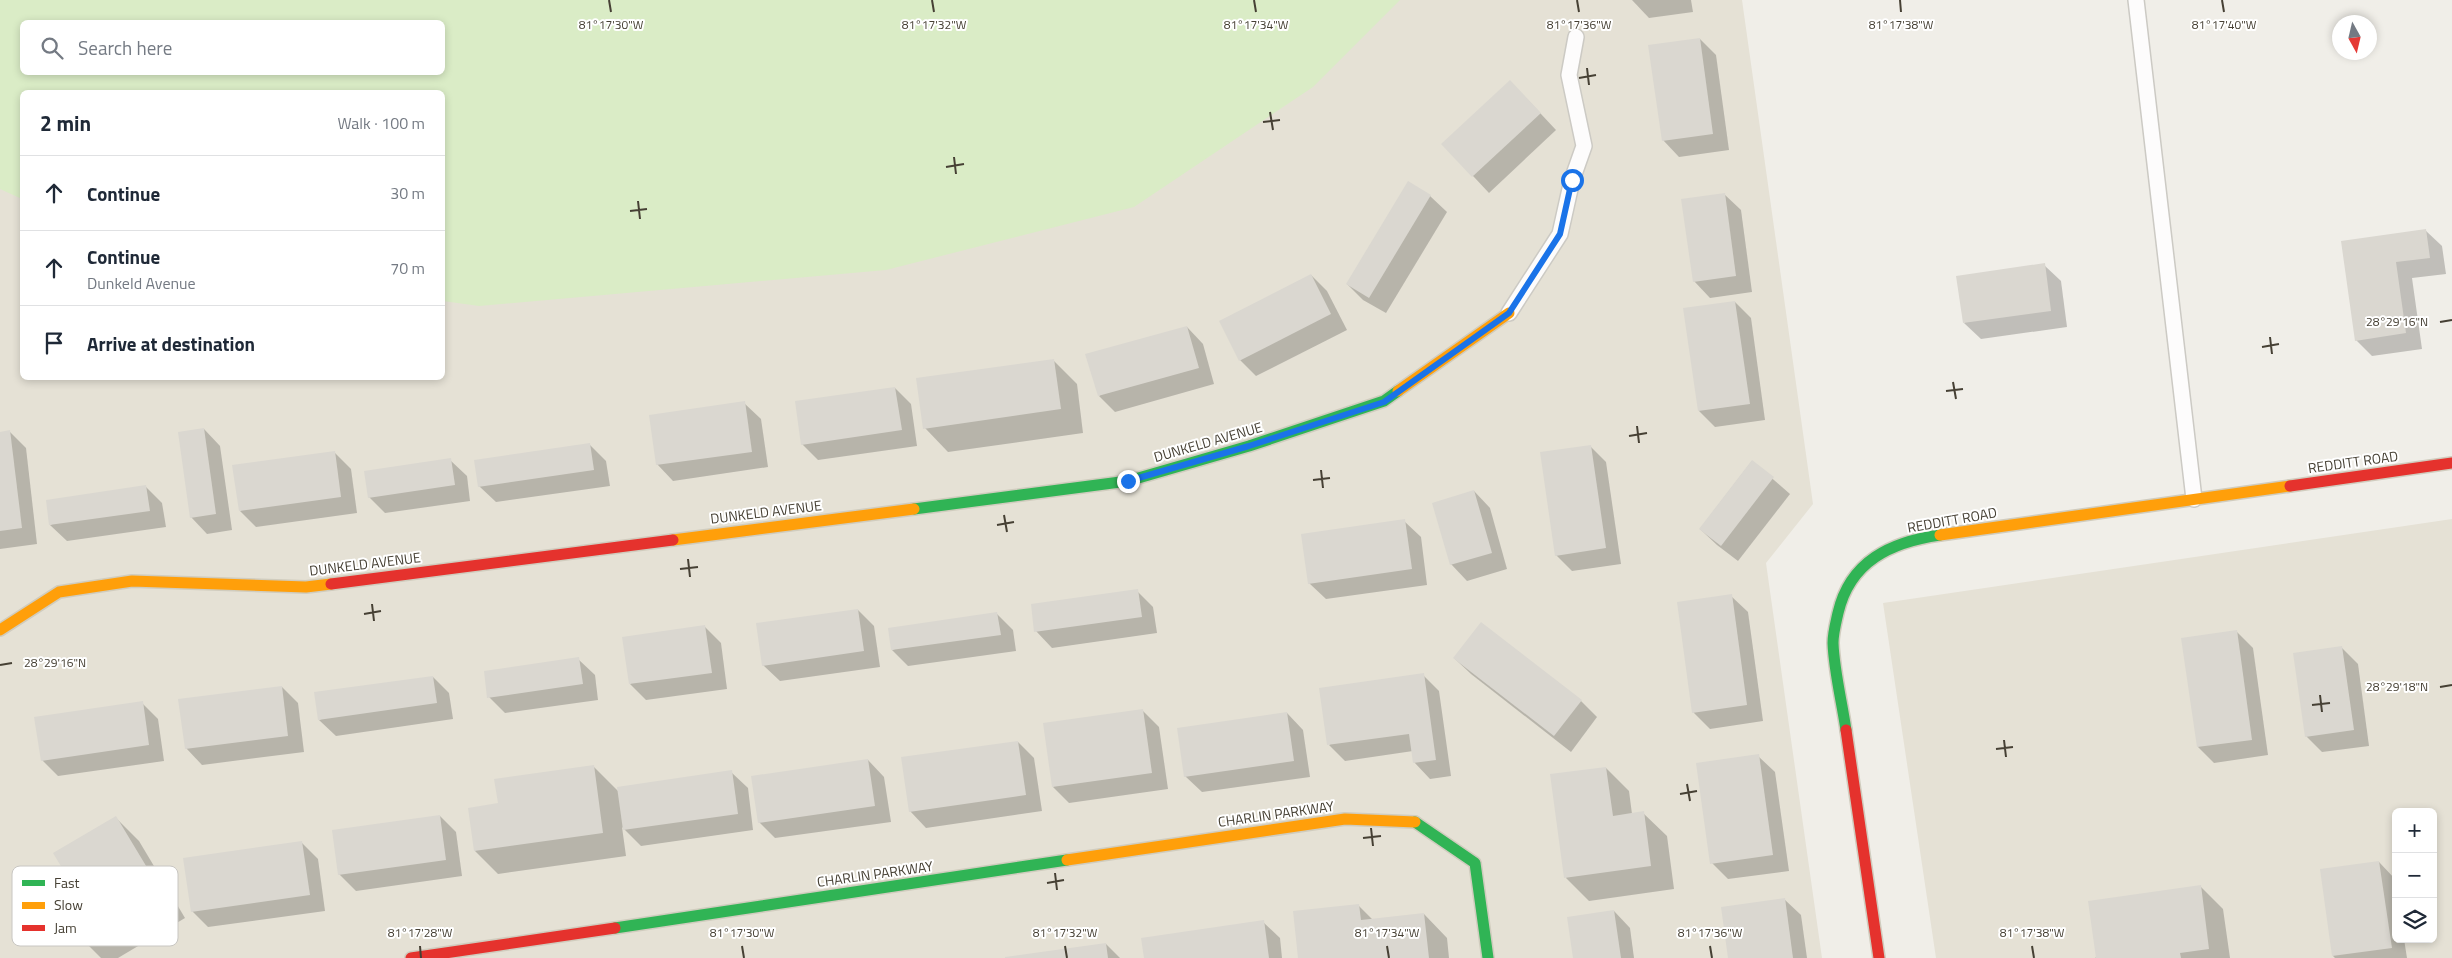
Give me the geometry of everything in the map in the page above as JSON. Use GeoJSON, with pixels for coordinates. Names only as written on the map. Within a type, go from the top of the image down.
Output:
{"type":"FeatureCollection","features":[{"type":"Feature","properties":{"kind":"street","name":"DUNKELD AVENUE"},"geometry":{"type":"LineString","coordinates":[[0,630],[59,592],[132,581],[306,586],[1128,481],[1249,446],[1384,402],[1509,313]]}},
{"type":"Feature","properties":{"kind":"street","name":"REDDITT ROAD"},"geometry":{"type":"LineString","coordinates":[[1879,958],[1832,642],[1838,604],[1854,573],[1880,553],[1916,538],[2452,463]]}},
{"type":"Feature","properties":{"kind":"street","name":"CHARLIN PARKWAY"},"geometry":{"type":"LineString","coordinates":[[411,958],[1345,819],[1413,821],[1475,863],[1488,958]]}},
{"type":"Feature","properties":{"kind":"lane"},"geometry":{"type":"LineString","coordinates":[[2136,0],[2194,498]]}},
{"type":"Feature","properties":{"kind":"lane"},"geometry":{"type":"LineString","coordinates":[[1509,313],[1560,234],[1572,180],[1584,146],[1569,74],[1576,37]]}},
{"type":"Feature","properties":{"kind":"shaded area"},"geometry":{"type":"Polygon","coordinates":[[[124,0],[1742,0],[1813,504],[1766,563],[1822,958],[0,958],[0,18],[124,0]]]}},
{"type":"Feature","properties":{"kind":"shaded area"},"geometry":{"type":"Polygon","coordinates":[[[2452,519],[2452,958],[1936,958],[1883,603],[2452,519]]]}},
{"type":"Feature","properties":{"kind":"green space"},"geometry":{"type":"Polygon","coordinates":[[[0,0],[1400,0],[1313,87],[1134,207],[886,270],[479,306],[445,301],[445,90],[20,90],[20,198],[0,189],[0,0]]]}},
{"type":"Feature","properties":{"kind":"building"},"geometry":{"type":"Polygon","coordinates":[[[1700,38],[1713,134],[1662,141],[1648,45],[1700,38]]]}},
{"type":"Feature","properties":{"kind":"building"},"geometry":{"type":"Polygon","coordinates":[[[1510,80],[1541,113],[1472,177],[1441,144],[1510,80]]]}},
{"type":"Feature","properties":{"kind":"building"},"geometry":{"type":"Polygon","coordinates":[[[1408,181],[1431,195],[1369,298],[1346,284],[1408,181]]]}},
{"type":"Feature","properties":{"kind":"building"},"geometry":{"type":"Polygon","coordinates":[[[1725,193],[1736,276],[1693,282],[1681,199],[1725,193]]]}},
{"type":"Feature","properties":{"kind":"building"},"geometry":{"type":"Polygon","coordinates":[[[2426,229],[2430,258],[2396,262],[2406,333],[2355,341],[2341,241],[2426,229]]]}},
{"type":"Feature","properties":{"kind":"building"},"geometry":{"type":"Polygon","coordinates":[[[2045,263],[2051,311],[1963,323],[1956,276],[2045,263]]]}},
{"type":"Feature","properties":{"kind":"building"},"geometry":{"type":"Polygon","coordinates":[[[1311,274],[1331,314],[1239,361],[1219,321],[1311,274]]]}},
{"type":"Feature","properties":{"kind":"building"},"geometry":{"type":"Polygon","coordinates":[[[1735,301],[1750,404],[1698,411],[1683,308],[1735,301]]]}},
{"type":"Feature","properties":{"kind":"building"},"geometry":{"type":"Polygon","coordinates":[[[1187,326],[1199,368],[1098,396],[1085,354],[1187,326]]]}},
{"type":"Feature","properties":{"kind":"building"},"geometry":{"type":"Polygon","coordinates":[[[1054,359],[1061,409],[923,429],[916,378],[1054,359]]]}},
{"type":"Feature","properties":{"kind":"building"},"geometry":{"type":"Polygon","coordinates":[[[895,387],[902,430],[801,445],[795,401],[895,387]]]}},
{"type":"Feature","properties":{"kind":"building"},"geometry":{"type":"Polygon","coordinates":[[[745,401],[752,452],[656,465],[649,415],[745,401]]]}},
{"type":"Feature","properties":{"kind":"building"},"geometry":{"type":"Polygon","coordinates":[[[204,428],[216,514],[190,518],[178,432],[204,428]]]}},
{"type":"Feature","properties":{"kind":"building"},"geometry":{"type":"Polygon","coordinates":[[[10,430],[22,528],[0,531],[0,432],[10,430]]]}},
{"type":"Feature","properties":{"kind":"building"},"geometry":{"type":"Polygon","coordinates":[[[590,443],[594,470],[478,487],[474,460],[590,443]]]}},
{"type":"Feature","properties":{"kind":"building"},"geometry":{"type":"Polygon","coordinates":[[[1591,445],[1606,548],[1555,556],[1540,452],[1591,445]]]}},
{"type":"Feature","properties":{"kind":"building"},"geometry":{"type":"Polygon","coordinates":[[[335,451],[341,497],[239,511],[232,465],[335,451]]]}},
{"type":"Feature","properties":{"kind":"building"},"geometry":{"type":"Polygon","coordinates":[[[451,458],[455,485],[368,498],[364,471],[451,458]]]}},
{"type":"Feature","properties":{"kind":"building"},"geometry":{"type":"Polygon","coordinates":[[[1752,460],[1774,477],[1721,546],[1699,529],[1752,460]]]}},
{"type":"Feature","properties":{"kind":"building"},"geometry":{"type":"Polygon","coordinates":[[[146,485],[150,511],[49,525],[46,500],[146,485]]]}},
{"type":"Feature","properties":{"kind":"building"},"geometry":{"type":"Polygon","coordinates":[[[1474,490],[1492,553],[1450,565],[1432,503],[1474,490]]]}},
{"type":"Feature","properties":{"kind":"building"},"geometry":{"type":"Polygon","coordinates":[[[1405,519],[1412,569],[1308,584],[1301,534],[1405,519]]]}},
{"type":"Feature","properties":{"kind":"building"},"geometry":{"type":"Polygon","coordinates":[[[1138,589],[1142,617],[1034,632],[1031,604],[1138,589]]]}},
{"type":"Feature","properties":{"kind":"building"},"geometry":{"type":"Polygon","coordinates":[[[1732,594],[1747,705],[1692,713],[1677,602],[1732,594]]]}},
{"type":"Feature","properties":{"kind":"building"},"geometry":{"type":"Polygon","coordinates":[[[858,609],[864,651],[762,666],[756,623],[858,609]]]}},
{"type":"Feature","properties":{"kind":"building"},"geometry":{"type":"Polygon","coordinates":[[[997,612],[1001,635],[891,650],[888,628],[997,612]]]}},
{"type":"Feature","properties":{"kind":"building"},"geometry":{"type":"Polygon","coordinates":[[[1481,622],[1582,700],[1554,736],[1453,658],[1481,622]]]}},
{"type":"Feature","properties":{"kind":"building"},"geometry":{"type":"Polygon","coordinates":[[[705,625],[712,673],[629,684],[622,637],[705,625]]]}},
{"type":"Feature","properties":{"kind":"building"},"geometry":{"type":"Polygon","coordinates":[[[2237,630],[2252,740],[2197,747],[2181,638],[2237,630]]]}},
{"type":"Feature","properties":{"kind":"building"},"geometry":{"type":"Polygon","coordinates":[[[2342,646],[2354,730],[2305,737],[2293,653],[2342,646]]]}},
{"type":"Feature","properties":{"kind":"building"},"geometry":{"type":"Polygon","coordinates":[[[579,657],[583,684],[487,698],[484,671],[579,657]]]}},
{"type":"Feature","properties":{"kind":"building"},"geometry":{"type":"Polygon","coordinates":[[[1424,673],[1436,760],[1413,763],[1409,734],[1327,745],[1319,688],[1424,673]]]}},
{"type":"Feature","properties":{"kind":"building"},"geometry":{"type":"Polygon","coordinates":[[[433,676],[437,703],[318,720],[314,692],[433,676]]]}},
{"type":"Feature","properties":{"kind":"building"},"geometry":{"type":"Polygon","coordinates":[[[282,686],[288,736],[185,749],[178,699],[282,686]]]}},
{"type":"Feature","properties":{"kind":"building"},"geometry":{"type":"Polygon","coordinates":[[[143,701],[149,745],[41,761],[34,717],[143,701]]]}},
{"type":"Feature","properties":{"kind":"building"},"geometry":{"type":"Polygon","coordinates":[[[1143,709],[1152,773],[1052,787],[1043,723],[1143,709]]]}},
{"type":"Feature","properties":{"kind":"building"},"geometry":{"type":"Polygon","coordinates":[[[1287,712],[1294,761],[1184,777],[1177,728],[1287,712]]]}},
{"type":"Feature","properties":{"kind":"building"},"geometry":{"type":"Polygon","coordinates":[[[1018,741],[1026,795],[909,812],[901,757],[1018,741]]]}},
{"type":"Feature","properties":{"kind":"building"},"geometry":{"type":"Polygon","coordinates":[[[1759,754],[1773,855],[1710,864],[1696,763],[1759,754]]]}},
{"type":"Feature","properties":{"kind":"building"},"geometry":{"type":"Polygon","coordinates":[[[868,759],[875,806],[758,823],[751,776],[868,759]]]}},
{"type":"Feature","properties":{"kind":"building"},"geometry":{"type":"Polygon","coordinates":[[[594,765],[603,833],[474,851],[468,808],[498,803],[494,779],[594,765]]]}},
{"type":"Feature","properties":{"kind":"building"},"geometry":{"type":"Polygon","coordinates":[[[1606,767],[1613,816],[1644,811],[1651,866],[1564,878],[1550,774],[1606,767]]]}},
{"type":"Feature","properties":{"kind":"building"},"geometry":{"type":"Polygon","coordinates":[[[732,770],[738,814],[623,830],[617,787],[732,770]]]}},
{"type":"Feature","properties":{"kind":"building"},"geometry":{"type":"Polygon","coordinates":[[[440,815],[446,860],[338,875],[332,830],[440,815]]]}},
{"type":"Feature","properties":{"kind":"building"},"geometry":{"type":"Polygon","coordinates":[[[116,816],[146,866],[61,866],[53,853],[116,816]]]}},
{"type":"Feature","properties":{"kind":"building"},"geometry":{"type":"Polygon","coordinates":[[[302,841],[310,895],[191,912],[183,858],[302,841]]]}},
{"type":"Feature","properties":{"kind":"building"},"geometry":{"type":"Polygon","coordinates":[[[2379,861],[2392,948],[2332,956],[2320,869],[2379,861]]]}},
{"type":"Feature","properties":{"kind":"building"},"geometry":{"type":"Polygon","coordinates":[[[2201,885],[2209,949],[2180,953],[2181,958],[2096,958],[2088,901],[2201,885]]]}},
{"type":"Feature","properties":{"kind":"building"},"geometry":{"type":"Polygon","coordinates":[[[1785,898],[1793,958],[1728,958],[1721,907],[1785,898]]]}},
{"type":"Feature","properties":{"kind":"building"},"geometry":{"type":"Polygon","coordinates":[[[1359,904],[1361,920],[1424,913],[1429,958],[1298,958],[1293,911],[1359,904]]]}},
{"type":"Feature","properties":{"kind":"building"},"geometry":{"type":"Polygon","coordinates":[[[1614,910],[1621,958],[1573,958],[1567,917],[1614,910]]]}},
{"type":"Feature","properties":{"kind":"building"},"geometry":{"type":"Polygon","coordinates":[[[1264,920],[1269,958],[1144,958],[1141,938],[1264,920]]]}},
{"type":"Feature","properties":{"kind":"building"},"geometry":{"type":"Polygon","coordinates":[[[1106,943],[1108,958],[1005,958],[1005,957],[1106,943]]]}},
{"type":"Feature","properties":{"kind":"traffic: fast"},"geometry":{"type":"LineString","coordinates":[[914,509],[1128,481],[1249,446],[1384,401],[1398,391]]}},
{"type":"Feature","properties":{"kind":"traffic: fast"},"geometry":{"type":"LineString","coordinates":[[1846,730],[1836,675],[1833,643],[1836,620],[1844,595],[1852,580],[1875,557],[1905,543],[1940,535]]}},
{"type":"Feature","properties":{"kind":"traffic: fast"},"geometry":{"type":"LineString","coordinates":[[1415,822],[1475,863],[1488,958]]}},
{"type":"Feature","properties":{"kind":"traffic: fast"},"geometry":{"type":"LineString","coordinates":[[615,928],[1067,860]]}},
{"type":"Feature","properties":{"kind":"traffic: slow"},"geometry":{"type":"LineString","coordinates":[[1398,391],[1509,313]]}},
{"type":"Feature","properties":{"kind":"traffic: slow"},"geometry":{"type":"LineString","coordinates":[[1940,535],[2290,486]]}},
{"type":"Feature","properties":{"kind":"traffic: slow"},"geometry":{"type":"LineString","coordinates":[[673,540],[914,509]]}},
{"type":"Feature","properties":{"kind":"traffic: slow"},"geometry":{"type":"LineString","coordinates":[[0,630],[59,592],[132,581],[306,587],[331,584]]}},
{"type":"Feature","properties":{"kind":"traffic: slow"},"geometry":{"type":"LineString","coordinates":[[1067,860],[1345,819],[1415,822]]}},
{"type":"Feature","properties":{"kind":"traffic: jam"},"geometry":{"type":"LineString","coordinates":[[2290,486],[2452,463]]}},
{"type":"Feature","properties":{"kind":"traffic: jam"},"geometry":{"type":"LineString","coordinates":[[331,584],[673,540]]}},
{"type":"Feature","properties":{"kind":"traffic: jam"},"geometry":{"type":"LineString","coordinates":[[1846,730],[1879,958]]}},
{"type":"Feature","properties":{"kind":"traffic: jam"},"geometry":{"type":"LineString","coordinates":[[411,958],[615,928]]}},
{"type":"Feature","properties":{"kind":"route"},"geometry":{"type":"LineString","coordinates":[[1128,481],[1249,446],[1384,402],[1509,313],[1560,234],[1572,180]]}}]}
